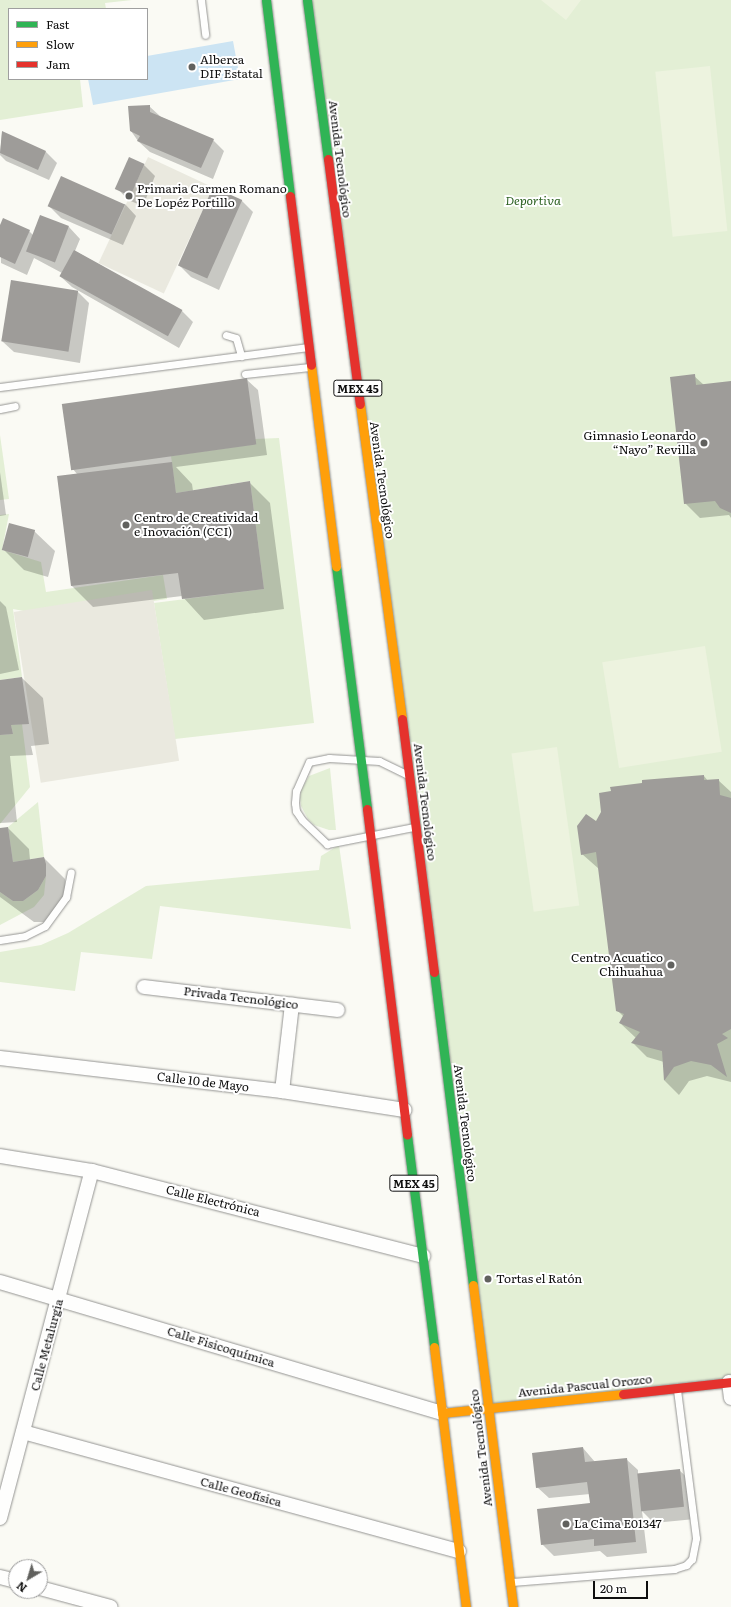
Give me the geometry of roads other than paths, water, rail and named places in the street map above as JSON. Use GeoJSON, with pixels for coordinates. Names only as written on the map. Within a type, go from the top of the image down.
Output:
{"type":"FeatureCollection","features":[{"type":"Feature","properties":{"kind":"main road","name":"MEX 45"},"geometry":{"type":"LineString","coordinates":[[266,0],[360,759],[406,1110],[466,1607]]}},
{"type":"Feature","properties":{"kind":"main road","name":"Avenida Tecnológico"},"geometry":{"type":"LineString","coordinates":[[307,0],[416,826],[513,1607]]}},
{"type":"Feature","properties":{"kind":"main road","name":"Avenida Pascual Orozco"},"geometry":{"type":"LineString","coordinates":[[442,1413],[730,1382]]}},
{"type":"Feature","properties":{"kind":"street","name":"Privada Tecnológico"},"geometry":{"type":"LineString","coordinates":[[144,987],[338,1010]]}},
{"type":"Feature","properties":{"kind":"street"},"geometry":{"type":"LineString","coordinates":[[282,1091],[292,1005]]}},
{"type":"Feature","properties":{"kind":"street","name":"Calle 10 de Mayo"},"geometry":{"type":"LineString","coordinates":[[0,1058],[282,1091],[406,1110]]}},
{"type":"Feature","properties":{"kind":"street","name":"Calle Electrónica"},"geometry":{"type":"LineString","coordinates":[[0,1156],[92,1171],[423,1256]]}},
{"type":"Feature","properties":{"kind":"street","name":"Calle Metalurgia"},"geometry":{"type":"LineString","coordinates":[[0,1518],[60,1300],[92,1171]]}},
{"type":"Feature","properties":{"kind":"street","name":"Calle Fisicoquímica"},"geometry":{"type":"LineString","coordinates":[[0,1282],[442,1413]]}},
{"type":"Feature","properties":{"kind":"street"},"geometry":{"type":"LineString","coordinates":[[730,1382],[731,1398]]}},
{"type":"Feature","properties":{"kind":"street","name":"Calle Geofísica"},"geometry":{"type":"LineString","coordinates":[[24,1432],[459,1551]]}},
{"type":"Feature","properties":{"kind":"street"},"geometry":{"type":"LineString","coordinates":[[48,1590],[111,1607]]}},
{"type":"Feature","properties":{"kind":"lane"},"geometry":{"type":"LineString","coordinates":[[201,0],[205,35]]}},
{"type":"Feature","properties":{"kind":"lane"},"geometry":{"type":"LineString","coordinates":[[226,335],[236,338],[241,356]]}},
{"type":"Feature","properties":{"kind":"lane"},"geometry":{"type":"LineString","coordinates":[[0,387],[310,347]]}},
{"type":"Feature","properties":{"kind":"lane"},"geometry":{"type":"LineString","coordinates":[[245,374],[312,367]]}},
{"type":"Feature","properties":{"kind":"lane"},"geometry":{"type":"LineString","coordinates":[[0,409],[15,406]]}},
{"type":"Feature","properties":{"kind":"lane"},"geometry":{"type":"LineString","coordinates":[[409,776],[379,761],[329,758],[309,762],[296,792],[296,811],[302,820],[327,844],[416,826]]}},
{"type":"Feature","properties":{"kind":"lane"},"geometry":{"type":"LineString","coordinates":[[0,940],[25,936],[44,926],[66,897],[71,872]]}},
{"type":"Feature","properties":{"kind":"lane"},"geometry":{"type":"LineString","coordinates":[[510,1582],[674,1569],[686,1565],[692,1559],[696,1538],[677,1388]]}},
{"type":"Feature","properties":{"kind":"water","name":"Alberca DIF Estatal"},"geometry":{"type":"Polygon","coordinates":[[[233,41],[240,79],[93,105],[88,80],[148,80],[148,56],[233,41]]]}},
{"type":"Feature","properties":{"kind":"place","name":"Alberca DIF Estatal"},"geometry":{"type":"Point","coordinates":[192,67]}},
{"type":"Feature","properties":{"kind":"place","name":"Primaria Carmen Romano De Lopéz Portillo"},"geometry":{"type":"Point","coordinates":[129,196]}},
{"type":"Feature","properties":{"kind":"place","name":"Gimnasio Leonardo “Nayo” Revilla"},"geometry":{"type":"Point","coordinates":[704,443]}},
{"type":"Feature","properties":{"kind":"place","name":"Centro de Creatividad e Inovación (CCI)"},"geometry":{"type":"Point","coordinates":[126,525]}},
{"type":"Feature","properties":{"kind":"place","name":"Centro Acuatico Chihuahua"},"geometry":{"type":"Point","coordinates":[671,965]}},
{"type":"Feature","properties":{"kind":"place","name":"Tortas el Ratón"},"geometry":{"type":"Point","coordinates":[488,1279]}},
{"type":"Feature","properties":{"kind":"place","name":"La Cima E01347"},"geometry":{"type":"Point","coordinates":[566,1524]}},
{"type":"Feature","properties":{"kind":"park label","name":"Deportiva"},"geometry":{"type":"Point","coordinates":[533,201]}}]}
